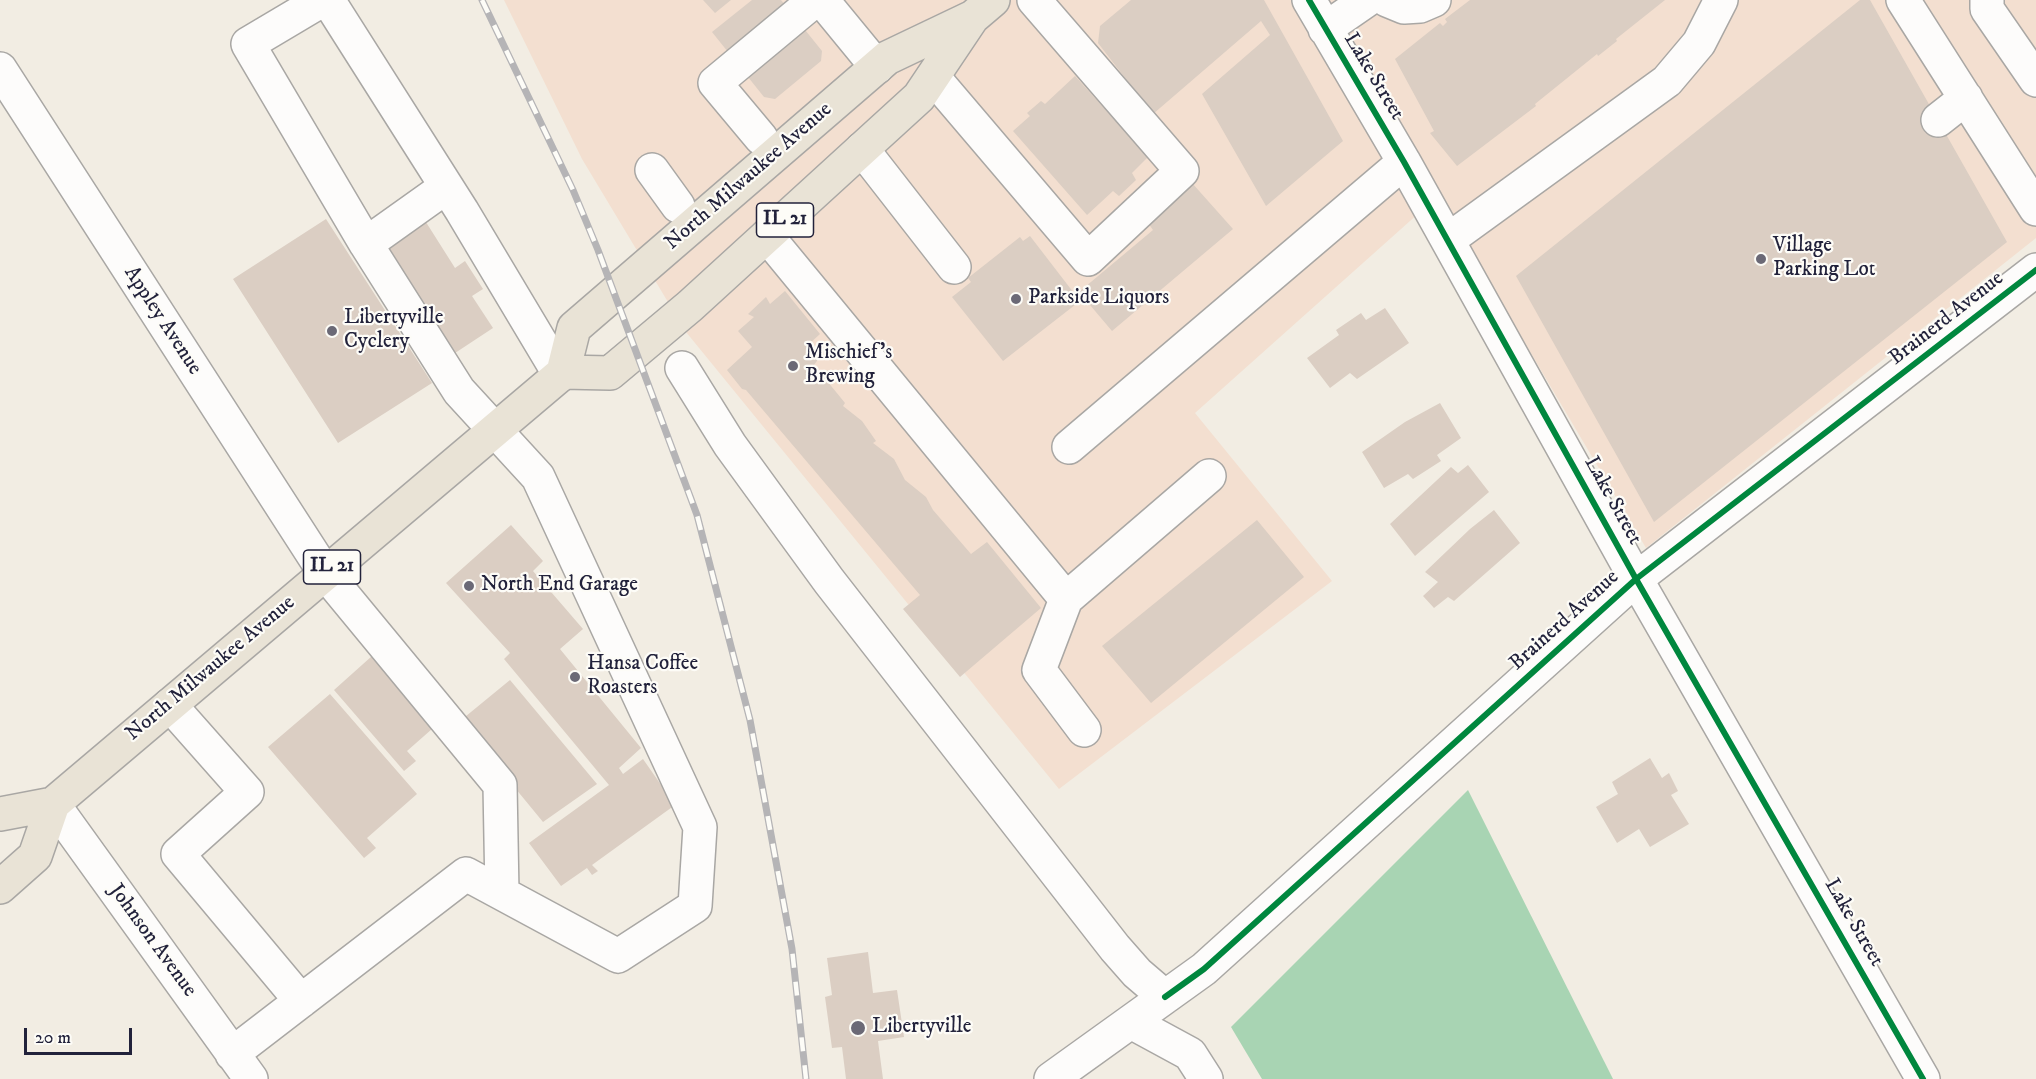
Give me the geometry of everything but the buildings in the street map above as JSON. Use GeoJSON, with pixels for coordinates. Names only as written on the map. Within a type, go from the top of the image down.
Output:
{"type":"FeatureCollection","features":[{"type":"Feature","properties":{"kind":"main road","name":"North Milwaukee Avenue"},"geometry":{"type":"LineString","coordinates":[[0,814],[53,804],[561,374],[574,328],[887,58],[976,6]]}},
{"type":"Feature","properties":{"kind":"main road","name":"North Milwaukee Avenue"},"geometry":{"type":"LineString","coordinates":[[561,374],[610,373],[690,306],[919,97],[976,6]]}},
{"type":"Feature","properties":{"kind":"main road"},"geometry":{"type":"LineString","coordinates":[[0,887],[35,856],[53,804]]}},
{"type":"Feature","properties":{"kind":"street"},"geometry":{"type":"LineString","coordinates":[[242,1066],[302,1001],[466,874],[618,956],[695,906],[700,827],[538,477],[459,392],[366,244],[248,44],[322,0]]}},
{"type":"Feature","properties":{"kind":"street"},"geometry":{"type":"LineString","coordinates":[[328,0],[462,211],[561,374]]}},
{"type":"Feature","properties":{"kind":"street"},"geometry":{"type":"LineString","coordinates":[[760,138],[716,82],[815,0]]}},
{"type":"Feature","properties":{"kind":"street"},"geometry":{"type":"LineString","coordinates":[[822,0],[877,67]]}},
{"type":"Feature","properties":{"kind":"street"},"geometry":{"type":"LineString","coordinates":[[933,76],[1088,259],[1182,171],[1034,0]]}},
{"type":"Feature","properties":{"kind":"street","name":"Lake Street"},"geometry":{"type":"LineString","coordinates":[[1309,0],[1404,162],[1636,579],[1923,1079]]}},
{"type":"Feature","properties":{"kind":"street"},"geometry":{"type":"LineString","coordinates":[[1325,29],[1367,0]]}},
{"type":"Feature","properties":{"kind":"street"},"geometry":{"type":"LineString","coordinates":[[1387,0],[1404,7],[1420,6],[1434,0]]}},
{"type":"Feature","properties":{"kind":"street"},"geometry":{"type":"LineString","coordinates":[[1448,240],[1666,81],[1699,43],[1721,0]]}},
{"type":"Feature","properties":{"kind":"street"},"geometry":{"type":"LineString","coordinates":[[1903,0],[2036,208]]}},
{"type":"Feature","properties":{"kind":"street"},"geometry":{"type":"LineString","coordinates":[[1987,0],[1987,9],[2036,80]]}},
{"type":"Feature","properties":{"kind":"street","name":"Appley Avenue"},"geometry":{"type":"LineString","coordinates":[[0,69],[325,573],[500,785],[502,893]]}},
{"type":"Feature","properties":{"kind":"street"},"geometry":{"type":"LineString","coordinates":[[1938,120],[1966,98]]}},
{"type":"Feature","properties":{"kind":"street"},"geometry":{"type":"LineString","coordinates":[[862,149],[954,267]]}},
{"type":"Feature","properties":{"kind":"street"},"geometry":{"type":"LineString","coordinates":[[1069,447],[1404,162]]}},
{"type":"Feature","properties":{"kind":"street"},"geometry":{"type":"LineString","coordinates":[[652,170],[678,206]]}},
{"type":"Feature","properties":{"kind":"street"},"geometry":{"type":"LineString","coordinates":[[366,244],[446,187]]}},
{"type":"Feature","properties":{"kind":"street"},"geometry":{"type":"LineString","coordinates":[[767,236],[1066,599]]}},
{"type":"Feature","properties":{"kind":"street","name":"Brainerd Avenue"},"geometry":{"type":"LineString","coordinates":[[1051,1079],[1204,969],[1636,579],[2036,270]]}},
{"type":"Feature","properties":{"kind":"street"},"geometry":{"type":"LineString","coordinates":[[682,368],[730,445],[829,581],[1115,948],[1137,973],[1165,997]]}},
{"type":"Feature","properties":{"kind":"street"},"geometry":{"type":"LineString","coordinates":[[1084,730],[1039,670],[1066,599],[1209,476]]}},
{"type":"Feature","properties":{"kind":"street"},"geometry":{"type":"LineString","coordinates":[[170,705],[247,792],[178,854],[302,1001]]}},
{"type":"Feature","properties":{"kind":"street","name":"Johnson Avenue"},"geometry":{"type":"LineString","coordinates":[[53,804],[242,1066]]}},
{"type":"Feature","properties":{"kind":"street"},"geometry":{"type":"LineString","coordinates":[[1131,1022],[1190,1054],[1206,1079]]}},
{"type":"Feature","properties":{"kind":"shaded area"},"geometry":{"type":"Polygon","coordinates":[[[504,0],[2036,0],[2036,238],[1646,548],[1438,196],[1195,413],[1332,581],[1059,789],[686,332],[582,159],[504,0]]]}},
{"type":"Feature","properties":{"kind":"green space"},"geometry":{"type":"Polygon","coordinates":[[[1468,790],[1613,1079],[1262,1079],[1231,1027],[1468,790]]]}},
{"type":"Feature","properties":{"kind":"railway"},"geometry":{"type":"LineString","coordinates":[[482,0],[573,190],[598,250],[697,515],[750,720],[792,949],[806,1079]]}},
{"type":"Feature","properties":{"kind":"cycle path"},"geometry":{"type":"LineString","coordinates":[[1309,0],[1404,162],[1636,579],[1923,1079]]}},
{"type":"Feature","properties":{"kind":"cycle path"},"geometry":{"type":"LineString","coordinates":[[1165,997],[1204,969],[1636,579],[2036,270]]}},
{"type":"Feature","properties":{"kind":"place","name":"Village Parking Lot"},"geometry":{"type":"Point","coordinates":[1761,259]}},
{"type":"Feature","properties":{"kind":"place","name":"Parkside Liquors"},"geometry":{"type":"Point","coordinates":[1016,299]}},
{"type":"Feature","properties":{"kind":"place","name":"Libertyville Cyclery"},"geometry":{"type":"Point","coordinates":[332,331]}},
{"type":"Feature","properties":{"kind":"place","name":"Mischief's Brewing"},"geometry":{"type":"Point","coordinates":[793,366]}},
{"type":"Feature","properties":{"kind":"place","name":"North End Garage"},"geometry":{"type":"Point","coordinates":[469,586]}},
{"type":"Feature","properties":{"kind":"place","name":"Hansa Coffee Roasters"},"geometry":{"type":"Point","coordinates":[575,677]}},
{"type":"Feature","properties":{"kind":"place","name":"Libertyville"},"geometry":{"type":"Point","coordinates":[858,1028]}}]}
